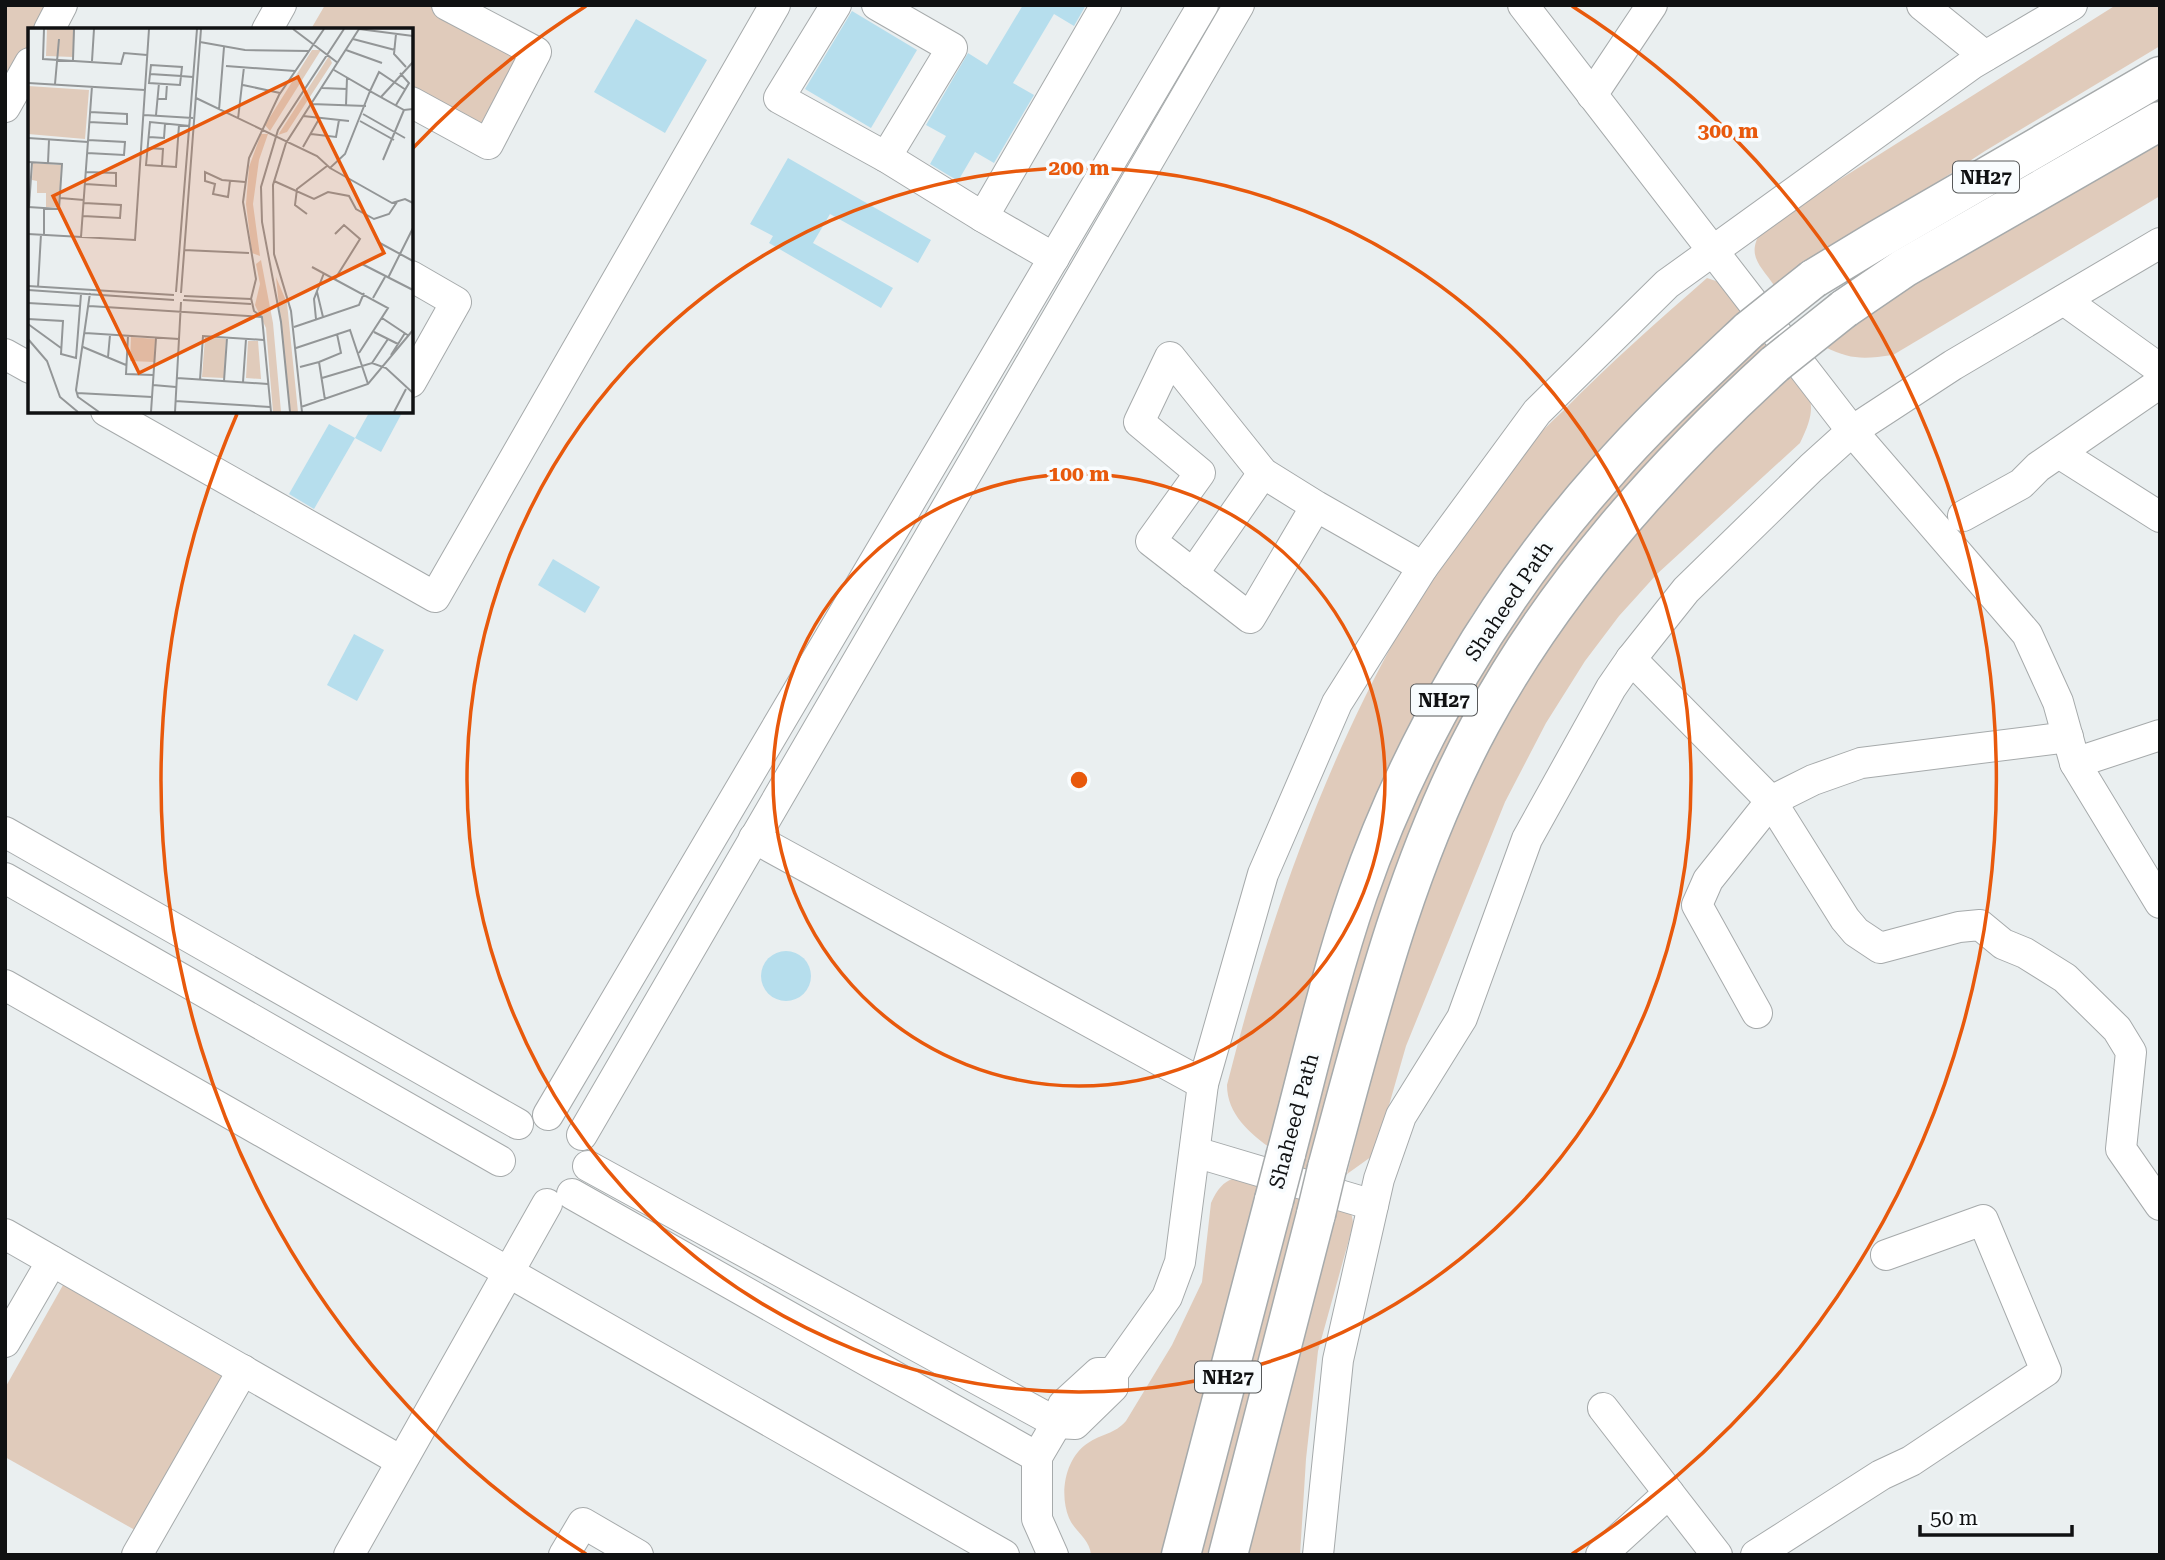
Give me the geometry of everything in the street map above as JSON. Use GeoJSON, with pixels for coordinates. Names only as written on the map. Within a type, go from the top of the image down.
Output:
{"type":"FeatureCollection","features":[{"type":"Feature","properties":{"kind":"highway","name":"Shaheed Path"},"geometry":{"type":"LineString","coordinates":[[1181,1555],[1331,983],[1358,894],[1402,784],[1441,704],[1540,551],[1603,475],[1695,381],[1749,330],[1813,279],[2160,76]]}},
{"type":"Feature","properties":{"kind":"highway","name":"Shaheed Path"},"geometry":{"type":"LineString","coordinates":[[1228,1555],[1327,1168],[1374,996],[1401,912],[1445,798],[1481,723],[1520,658],[1559,601],[1619,525],[1727,407],[1775,364],[1844,309],[1904,268],[2160,121]]}},
{"type":"Feature","properties":{"kind":"street"},"geometry":{"type":"LineString","coordinates":[[50,28],[62,5]]}},
{"type":"Feature","properties":{"kind":"street"},"geometry":{"type":"LineString","coordinates":[[413,103],[488,144],[536,52],[447,5]]}},
{"type":"Feature","properties":{"kind":"street"},"geometry":{"type":"LineString","coordinates":[[110,413],[435,597],[775,5]]}},
{"type":"Feature","properties":{"kind":"street"},"geometry":{"type":"LineString","coordinates":[[836,5],[779,98],[886,157],[1054,258]]}},
{"type":"Feature","properties":{"kind":"street"},"geometry":{"type":"LineString","coordinates":[[877,5],[952,48],[886,157]]}},
{"type":"Feature","properties":{"kind":"street"},"geometry":{"type":"LineString","coordinates":[[984,217],[1106,5]]}},
{"type":"Feature","properties":{"kind":"street"},"geometry":{"type":"LineString","coordinates":[[548,1115],[1203,5]]}},
{"type":"Feature","properties":{"kind":"street"},"geometry":{"type":"LineString","coordinates":[[582,1135],[1239,5]]}},
{"type":"Feature","properties":{"kind":"street"},"geometry":{"type":"LineString","coordinates":[[1523,5],[1852,432],[2027,634],[2058,702],[2072,750],[2160,903]]}},
{"type":"Feature","properties":{"kind":"street"},"geometry":{"type":"LineString","coordinates":[[1592,95],[1653,5]]}},
{"type":"Feature","properties":{"kind":"street"},"geometry":{"type":"LineString","coordinates":[[1922,5],[1985,56]]}},
{"type":"Feature","properties":{"kind":"street"},"geometry":{"type":"LineString","coordinates":[[1054,1555],[1037,1519],[1037,1457],[1057,1423],[1063,1405],[1098,1373],[1113,1373],[1167,1297],[1180,1262],[1203,1084],[1263,874],[1337,703],[1423,567],[1537,412],[1667,285],[1985,56],[2072,5]]}},
{"type":"Feature","properties":{"kind":"street"},"geometry":{"type":"LineString","coordinates":[[5,107],[28,67]]}},
{"type":"Feature","properties":{"kind":"street"},"geometry":{"type":"LineString","coordinates":[[1318,1555],[1338,1360],[1379,1179],[1401,1116],[1462,1018],[1527,839],[1611,688],[1630,659],[1686,590],[1811,468],[1852,432],[1952,365],[2160,243]]}},
{"type":"Feature","properties":{"kind":"street"},"geometry":{"type":"LineString","coordinates":[[413,277],[456,302],[413,378]]}},
{"type":"Feature","properties":{"kind":"street"},"geometry":{"type":"LineString","coordinates":[[2064,300],[2160,369]]}},
{"type":"Feature","properties":{"kind":"street"},"geometry":{"type":"LineString","coordinates":[[5,354],[28,367]]}},
{"type":"Feature","properties":{"kind":"street"},"geometry":{"type":"LineString","coordinates":[[1316,506],[1250,618],[1152,541],[1200,473],[1139,422],[1170,356],[1263,473],[1423,567]]}},
{"type":"Feature","properties":{"kind":"street"},"geometry":{"type":"LineString","coordinates":[[1963,516],[2021,484],[2059,453],[2160,383]]}},
{"type":"Feature","properties":{"kind":"street"},"geometry":{"type":"LineString","coordinates":[[2059,453],[2160,517]]}},
{"type":"Feature","properties":{"kind":"street"},"geometry":{"type":"LineString","coordinates":[[1194,574],[1263,473]]}},
{"type":"Feature","properties":{"kind":"street"},"geometry":{"type":"LineString","coordinates":[[1630,659],[1771,801],[1845,919],[1856,932],[1880,948],[1959,927],[1980,925],[2003,944],[2025,953],[2065,978],[2117,1028],[2131,1052],[2121,1149],[2160,1205]]}},
{"type":"Feature","properties":{"kind":"street"},"geometry":{"type":"LineString","coordinates":[[1757,1013],[1697,905],[1708,880],[1771,801],[1813,780],[1861,763],[2072,750],[2160,735]]}},
{"type":"Feature","properties":{"kind":"street"},"geometry":{"type":"LineString","coordinates":[[5,832],[518,1124]]}},
{"type":"Feature","properties":{"kind":"street"},"geometry":{"type":"LineString","coordinates":[[754,838],[1203,1084]]}},
{"type":"Feature","properties":{"kind":"street"},"geometry":{"type":"LineString","coordinates":[[5,878],[530,1188],[1037,1457]]}},
{"type":"Feature","properties":{"kind":"street"},"geometry":{"type":"LineString","coordinates":[[5,985],[1004,1555]]}},
{"type":"Feature","properties":{"kind":"street"},"geometry":{"type":"LineString","coordinates":[[349,1555],[508,1272],[530,1188],[502,1145],[512,1129],[524,1119],[548,1115],[560,1117],[575,1126],[585,1140],[590,1157],[587,1173],[578,1189],[530,1188]]}},
{"type":"Feature","properties":{"kind":"street"},"geometry":{"type":"LineString","coordinates":[[1195,1152],[1373,1205]]}},
{"type":"Feature","properties":{"kind":"street"},"geometry":{"type":"LineString","coordinates":[[589,1166],[1057,1423]]}},
{"type":"Feature","properties":{"kind":"street"},"geometry":{"type":"LineString","coordinates":[[1756,1555],[1881,1475],[1911,1461],[2046,1371],[1983,1220],[1886,1255]]}},
{"type":"Feature","properties":{"kind":"street"},"geometry":{"type":"LineString","coordinates":[[5,1234],[401,1461]]}},
{"type":"Feature","properties":{"kind":"street"},"geometry":{"type":"LineString","coordinates":[[5,1342],[52,1261]]}},
{"type":"Feature","properties":{"kind":"street"},"geometry":{"type":"LineString","coordinates":[[137,1555],[243,1370]]}},
{"type":"Feature","properties":{"kind":"street"},"geometry":{"type":"LineString","coordinates":[[1603,1408],[1717,1555]]}},
{"type":"Feature","properties":{"kind":"street"},"geometry":{"type":"LineString","coordinates":[[1601,1555],[1669,1493]]}},
{"type":"Feature","properties":{"kind":"street"},"geometry":{"type":"LineString","coordinates":[[564,1555],[583,1523],[638,1555]]}},
{"type":"Feature","properties":{"kind":"shaded area"},"geometry":{"type":"Polygon","coordinates":[[[5,5],[54,5],[41,28],[28,28],[28,51],[5,91],[5,5]]]}},
{"type":"Feature","properties":{"kind":"shaded area"},"geometry":{"type":"Polygon","coordinates":[[[325,5],[444,5],[523,48],[481,123],[413,86],[413,28],[312,28],[325,5]]]}},
{"type":"Feature","properties":{"kind":"shaded area"},"geometry":{"type":"Polygon","coordinates":[[[2116,5],[2160,5],[2160,46],[1985,151],[1776,288],[1756,259],[1755,246],[1763,228],[2116,5]]]}},
{"type":"Feature","properties":{"kind":"shaded area"},"geometry":{"type":"Polygon","coordinates":[[[2160,132],[2160,196],[1893,355],[1858,357],[1825,347],[1869,311],[2160,132]]]}},
{"type":"Feature","properties":{"kind":"shaded area"},"geometry":{"type":"Polygon","coordinates":[[[1707,278],[1719,282],[1752,307],[1520,549],[1472,615],[1450,658],[1272,1149],[1248,1130],[1235,1114],[1227,1085],[1274,922],[1302,842],[1370,687],[1410,613],[1455,541],[1512,464],[1598,376],[1707,278]]]}},
{"type":"Feature","properties":{"kind":"shaded area"},"geometry":{"type":"Polygon","coordinates":[[[1760,339],[1770,350],[1462,732],[1207,1555],[1192,1555],[1363,908],[1490,645],[1616,480],[1760,339]]]}},
{"type":"Feature","properties":{"kind":"shaded area"},"geometry":{"type":"Polygon","coordinates":[[[1795,371],[1807,390],[1811,406],[1809,423],[1800,443],[1657,574],[1619,616],[1585,661],[1546,723],[1505,802],[1406,1046],[1375,1154],[1347,1174],[1391,1001],[1416,916],[1465,795],[1504,721],[1547,649],[1666,487],[1710,443],[1795,371]]]}},
{"type":"Feature","properties":{"kind":"shaded area"},"geometry":{"type":"Polygon","coordinates":[[[1265,1176],[1163,1555],[1091,1555],[1088,1544],[1072,1523],[1066,1509],[1065,1488],[1069,1467],[1088,1443],[1117,1429],[1126,1421],[1172,1345],[1202,1282],[1211,1203],[1216,1194],[1232,1179],[1265,1176]]]}},
{"type":"Feature","properties":{"kind":"shaded area"},"geometry":{"type":"Polygon","coordinates":[[[1337,1197],[1349,1209],[1353,1225],[1318,1351],[1306,1459],[1300,1555],[1236,1555],[1337,1197]]]}},
{"type":"Feature","properties":{"kind":"shaded area"},"geometry":{"type":"Polygon","coordinates":[[[67,1278],[233,1374],[142,1534],[5,1457],[5,1388],[67,1278]]]}},
{"type":"Feature","properties":{"kind":"building"},"geometry":{"type":"Polygon","coordinates":[[[1023,5],[1086,5],[1074,26],[1054,14],[1013,83],[1034,95],[994,163],[975,152],[958,181],[930,164],[946,136],[926,125],[968,53],[987,65],[1023,5]]]}},
{"type":"Feature","properties":{"kind":"building"},"geometry":{"type":"Polygon","coordinates":[[[852,11],[917,50],[871,128],[805,89],[852,11]]]}},
{"type":"Feature","properties":{"kind":"building"},"geometry":{"type":"Polygon","coordinates":[[[636,19],[707,60],[665,133],[594,92],[636,19]]]}},
{"type":"Feature","properties":{"kind":"building"},"geometry":{"type":"Polygon","coordinates":[[[788,158],[931,240],[918,263],[830,214],[813,243],[893,288],[881,308],[769,243],[773,236],[750,224],[788,158]]]}},
{"type":"Feature","properties":{"kind":"building"},"geometry":{"type":"Polygon","coordinates":[[[369,413],[402,413],[381,452],[355,438],[369,413]]]}},
{"type":"Feature","properties":{"kind":"building"},"geometry":{"type":"Polygon","coordinates":[[[329,424],[355,438],[314,509],[289,494],[329,424]]]}},
{"type":"Feature","properties":{"kind":"building"},"geometry":{"type":"Polygon","coordinates":[[[553,559],[600,587],[585,613],[538,585],[553,559]]]}},
{"type":"Feature","properties":{"kind":"building"},"geometry":{"type":"Polygon","coordinates":[[[354,634],[384,650],[357,701],[327,685],[354,634]]]}},
{"type":"Feature","properties":{"kind":"building"},"geometry":{"type":"Polygon","coordinates":[[[786,951],[804,958],[811,976],[804,994],[786,1001],[768,994],[761,976],[768,958],[786,951]]]}}]}
